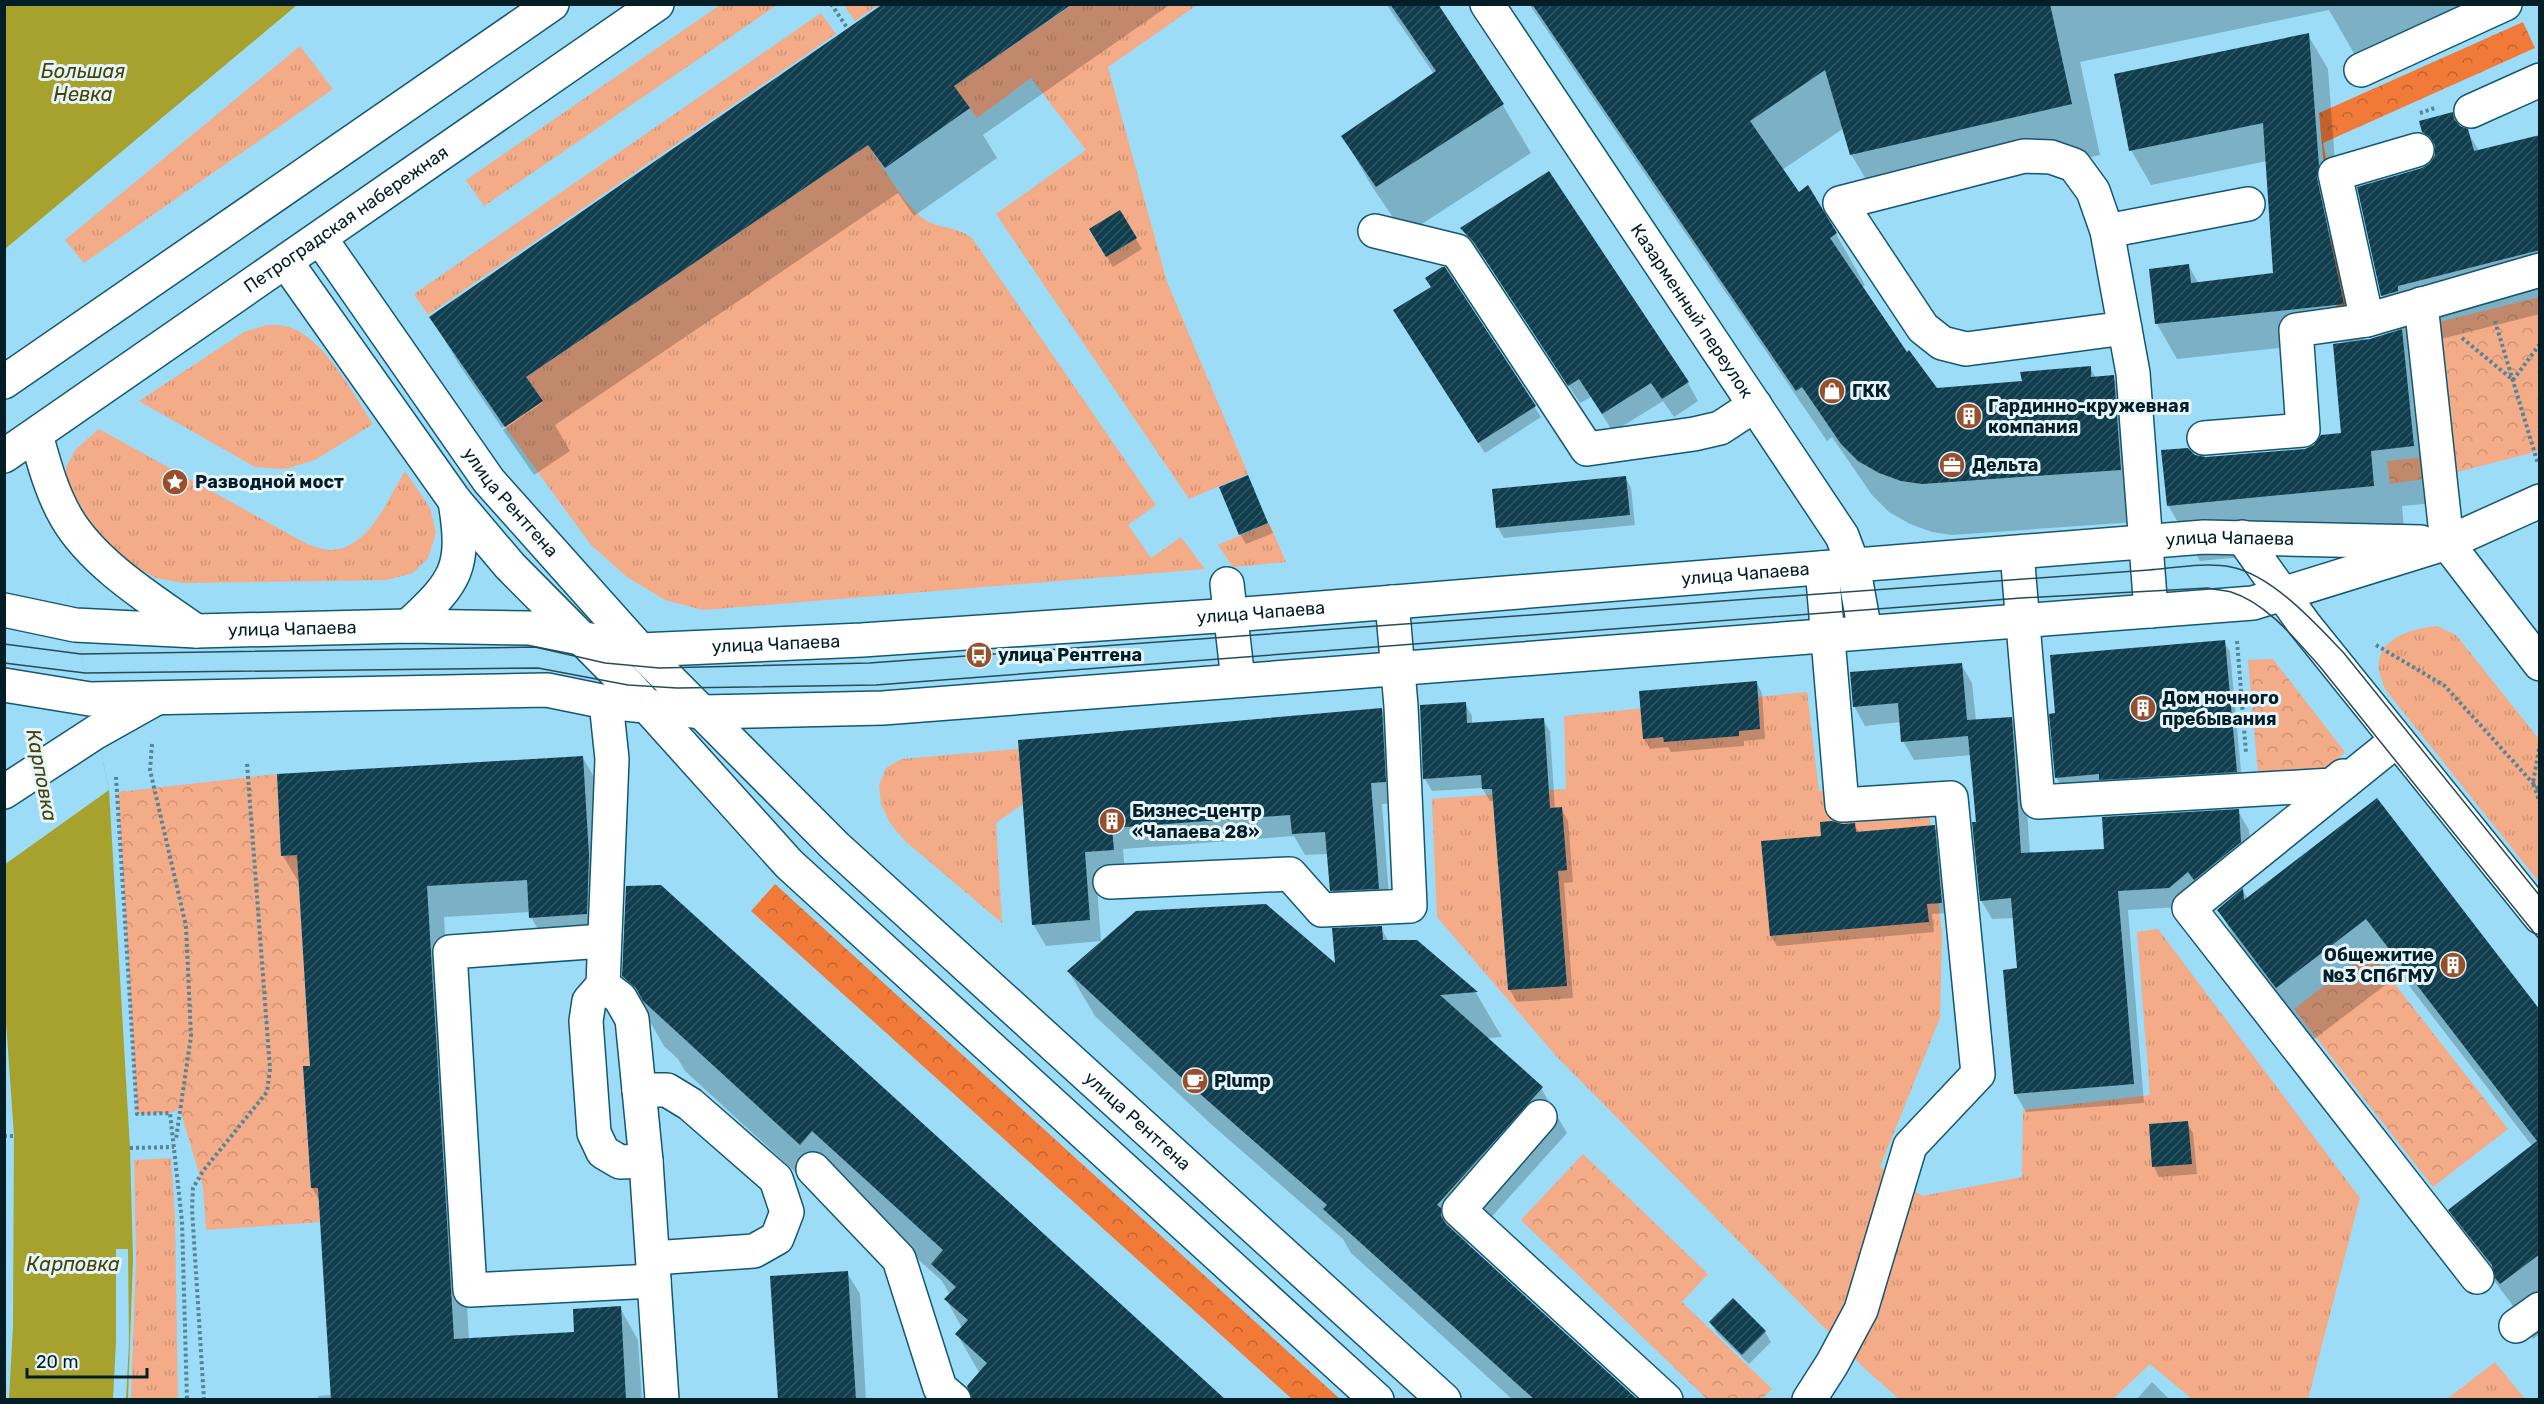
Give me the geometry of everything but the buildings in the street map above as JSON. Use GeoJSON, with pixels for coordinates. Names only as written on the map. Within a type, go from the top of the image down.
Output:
{"type":"FeatureCollection","features":[{"type":"Feature","properties":{"kind":"street"},"geometry":{"type":"LineString","coordinates":[[13,376],[552,4]]}},
{"type":"Feature","properties":{"kind":"street","name":"Петроградская набережная"},"geometry":{"type":"LineString","coordinates":[[4,456],[657,4]]}},
{"type":"Feature","properties":{"kind":"street","name":"Казарменный переулок"},"geometry":{"type":"LineString","coordinates":[[1487,4],[1842,536],[1837,567],[1865,632]]}},
{"type":"Feature","properties":{"kind":"street"},"geometry":{"type":"LineString","coordinates":[[2361,70],[2505,4]]}},
{"type":"Feature","properties":{"kind":"street"},"geometry":{"type":"LineString","coordinates":[[2470,111],[2540,81]]}},
{"type":"Feature","properties":{"kind":"street"},"geometry":{"type":"LineString","coordinates":[[2367,320],[2335,174],[2417,150]]}},
{"type":"Feature","properties":{"kind":"street"},"geometry":{"type":"LineString","coordinates":[[2125,328],[1966,349],[1942,343],[1923,328],[1840,203],[2024,156],[2051,157],[2074,165],[2093,191],[2107,231],[2125,328],[2133,373],[2151,611]]}},
{"type":"Feature","properties":{"kind":"street"},"geometry":{"type":"LineString","coordinates":[[2107,231],[2248,204]]}},
{"type":"Feature","properties":{"kind":"street"},"geometry":{"type":"LineString","coordinates":[[1374,231],[1456,251],[1587,449],[1694,434],[1719,428],[1755,405]]}},
{"type":"Feature","properties":{"kind":"street","name":"улица Рентгена"},"geometry":{"type":"LineString","coordinates":[[320,238],[489,481],[640,650],[835,846],[1444,1400]]}},
{"type":"Feature","properties":{"kind":"street"},"geometry":{"type":"LineString","coordinates":[[286,262],[455,501],[510,566],[646,706],[789,864],[1377,1400]]}},
{"type":"Feature","properties":{"kind":"street"},"geometry":{"type":"LineString","coordinates":[[2204,438],[2303,430],[2296,330],[2367,320],[2540,270]]}},
{"type":"Feature","properties":{"kind":"street"},"geometry":{"type":"LineString","coordinates":[[2421,304],[2447,543],[2540,664]]}},
{"type":"Feature","properties":{"kind":"street"},"geometry":{"type":"LineString","coordinates":[[36,435],[50,483],[66,518],[92,549],[136,588],[196,631]]}},
{"type":"Feature","properties":{"kind":"street"},"geometry":{"type":"LineString","coordinates":[[408,626],[440,596],[458,566],[460,534],[455,501]]}},
{"type":"Feature","properties":{"kind":"street","name":"улица Чапаева"},"geometry":{"type":"LineString","coordinates":[[4,686],[90,699],[546,690],[606,702],[703,712],[883,708],[2253,603],[2447,543],[2540,501]]}},
{"type":"Feature","properties":{"kind":"street"},"geometry":{"type":"LineString","coordinates":[[2242,537],[2282,595],[2540,918]]}},
{"type":"Feature","properties":{"kind":"street","name":"улица Чапаева"},"geometry":{"type":"LineString","coordinates":[[4,610],[75,625],[196,631],[408,626],[530,628],[640,650],[862,640],[1229,600],[1392,602],[2146,542],[2242,537],[2447,543]]}},
{"type":"Feature","properties":{"kind":"street"},"geometry":{"type":"LineString","coordinates":[[2017,553],[2038,802],[2331,785],[2395,738]]}},
{"type":"Feature","properties":{"kind":"street"},"geometry":{"type":"LineString","coordinates":[[1809,1400],[1832,1364],[1861,1310],[1910,1146],[1978,1074],[1951,798],[1842,805],[1828,635],[1837,567]]}},
{"type":"Feature","properties":{"kind":"street"},"geometry":{"type":"LineString","coordinates":[[1229,600],[1238,680]]}},
{"type":"Feature","properties":{"kind":"street"},"geometry":{"type":"LineString","coordinates":[[1110,882],[1290,874],[1322,910],[1410,906],[1398,668],[1392,602]]}},
{"type":"Feature","properties":{"kind":"street","name":"улица Чапаева"},"geometry":{"type":"LineString","coordinates":[[4,792],[96,732],[155,698]]}},
{"type":"Feature","properties":{"kind":"street"},"geometry":{"type":"LineString","coordinates":[[606,702],[612,759],[603,985],[589,1001],[586,1021],[594,1133],[603,1152],[620,1162],[646,1161]]}},
{"type":"Feature","properties":{"kind":"street"},"geometry":{"type":"LineString","coordinates":[[2395,738],[2189,908],[2477,1277]]}},
{"type":"Feature","properties":{"kind":"street"},"geometry":{"type":"LineString","coordinates":[[603,941],[450,952],[470,1290],[653,1269],[754,1251],[777,1238],[787,1212],[776,1179],[690,1104],[667,1090],[639,1090]]}},
{"type":"Feature","properties":{"kind":"street"},"geometry":{"type":"LineString","coordinates":[[603,985],[620,998],[632,1019],[646,1161],[662,1400]]}},
{"type":"Feature","properties":{"kind":"street"},"geometry":{"type":"LineString","coordinates":[[1540,1117],[1459,1210],[1666,1400]]}},
{"type":"Feature","properties":{"kind":"street"},"geometry":{"type":"LineString","coordinates":[[813,1169],[899,1259],[940,1388],[954,1400]]}},
{"type":"Feature","properties":{"kind":"street"},"geometry":{"type":"LineString","coordinates":[[1233,1268],[1263,1234]]}},
{"type":"Feature","properties":{"kind":"path"},"geometry":{"type":"LineString","coordinates":[[831,4],[848,29]]}},
{"type":"Feature","properties":{"kind":"path"},"geometry":{"type":"LineString","coordinates":[[2484,286],[2538,464]]}},
{"type":"Feature","properties":{"kind":"path"},"geometry":{"type":"LineString","coordinates":[[2421,304],[2513,380]]}},
{"type":"Feature","properties":{"kind":"path"},"geometry":{"type":"LineString","coordinates":[[2513,380],[2540,344]]}},
{"type":"Feature","properties":{"kind":"path"},"geometry":{"type":"LineString","coordinates":[[2236,630],[2249,790]]}},
{"type":"Feature","properties":{"kind":"path"},"geometry":{"type":"LineString","coordinates":[[2376,645],[2445,686],[2540,791]]}},
{"type":"Feature","properties":{"kind":"path"},"geometry":{"type":"LineString","coordinates":[[2540,743],[2533,783],[2540,803]]}},
{"type":"Feature","properties":{"kind":"path"},"geometry":{"type":"LineString","coordinates":[[204,1400],[192,1209],[193,1188],[203,1171],[267,1092],[270,1069],[247,763]]}},
{"type":"Feature","properties":{"kind":"path"},"geometry":{"type":"LineString","coordinates":[[150,770],[186,926],[191,1036],[174,1146]]}},
{"type":"Feature","properties":{"kind":"path"},"geometry":{"type":"LineString","coordinates":[[116,777],[137,1114],[170,1113],[182,1221],[187,1400]]}},
{"type":"Feature","properties":{"kind":"path"},"geometry":{"type":"LineString","coordinates":[[4,1136],[14,1136]]}},
{"type":"Feature","properties":{"kind":"path"},"geometry":{"type":"LineString","coordinates":[[130,1148],[174,1146]]}},
{"type":"Feature","properties":{"kind":"green space"},"geometry":{"type":"Polygon","coordinates":[[[720,5],[777,5],[484,206],[466,180],[720,5]]]}},
{"type":"Feature","properties":{"kind":"green space"},"geometry":{"type":"Polygon","coordinates":[[[844,5],[878,5],[855,21],[844,5]]]}},
{"type":"Feature","properties":{"kind":"green space"},"geometry":{"type":"Polygon","coordinates":[[[1072,5],[1197,5],[1108,67],[1167,282],[1248,474],[1189,499],[996,214],[1086,150],[1031,78],[977,118],[954,86],[1072,5]],[[1120,211],[1089,230],[1106,257],[1137,238],[1120,211]]]}},
{"type":"Feature","properties":{"kind":"green space"},"geometry":{"type":"Polygon","coordinates":[[[821,13],[836,34],[428,315],[414,294],[821,13]]]}},
{"type":"Feature","properties":{"kind":"green space"},"geometry":{"type":"Polygon","coordinates":[[[2523,22],[2535,48],[2323,143],[2357,307],[2337,310],[2319,113],[2523,22]]]}},
{"type":"Feature","properties":{"kind":"green space"},"geometry":{"type":"Polygon","coordinates":[[[300,46],[333,89],[84,263],[65,240],[300,46]]]}},
{"type":"Feature","properties":{"kind":"green space"},"geometry":{"type":"Polygon","coordinates":[[[868,145],[888,176],[921,217],[972,238],[1156,505],[1128,525],[1151,558],[1181,537],[1205,569],[703,610],[665,600],[627,577],[591,545],[505,427],[542,401],[526,377],[868,145]]]}},
{"type":"Feature","properties":{"kind":"green space"},"geometry":{"type":"Polygon","coordinates":[[[2539,297],[2539,451],[2438,477],[2390,484],[2387,461],[2424,457],[2411,329],[2539,297]]]}},
{"type":"Feature","properties":{"kind":"green space"},"geometry":{"type":"Polygon","coordinates":[[[267,325],[286,326],[313,341],[336,367],[373,424],[315,460],[285,469],[255,467],[139,401],[244,332],[267,325]]]}},
{"type":"Feature","properties":{"kind":"green space"},"geometry":{"type":"Polygon","coordinates":[[[99,429],[307,544],[327,550],[343,548],[355,542],[366,532],[384,508],[405,471],[430,508],[436,533],[428,558],[413,573],[387,580],[183,583],[156,578],[131,564],[81,517],[67,492],[66,467],[76,449],[99,429]]]}},
{"type":"Feature","properties":{"kind":"green space"},"geometry":{"type":"Polygon","coordinates":[[[1269,523],[1286,562],[1233,567],[1218,545],[1269,523]]]}},
{"type":"Feature","properties":{"kind":"green space"},"geometry":{"type":"Polygon","coordinates":[[[2437,626],[2456,635],[2539,739],[2539,882],[2385,689],[2379,670],[2379,659],[2383,650],[2397,637],[2417,629],[2437,626]]]}},
{"type":"Feature","properties":{"kind":"green space"},"geometry":{"type":"Polygon","coordinates":[[[2273,659],[2345,752],[2327,769],[2258,773],[2248,660],[2273,659]]]}},
{"type":"Feature","properties":{"kind":"green space"},"geometry":{"type":"Polygon","coordinates":[[[1807,692],[1819,791],[1926,784],[1942,934],[1940,1018],[1880,1167],[1922,1196],[2022,1177],[2023,1110],[2150,1095],[2137,932],[2158,929],[2360,1198],[2308,1399],[2192,1399],[2150,1364],[2113,1399],[1899,1399],[1865,1369],[1557,1057],[1437,917],[1432,799],[1566,789],[1564,716],[1807,692]]]}},
{"type":"Feature","properties":{"kind":"green space"},"geometry":{"type":"Polygon","coordinates":[[[1019,749],[1023,804],[996,823],[1002,923],[904,840],[890,823],[881,804],[879,785],[886,768],[901,759],[1019,749]]]}},
{"type":"Feature","properties":{"kind":"green space"},"geometry":{"type":"Polygon","coordinates":[[[277,774],[281,856],[297,855],[310,1066],[303,1066],[311,1188],[318,1188],[320,1222],[206,1230],[203,1187],[180,1109],[170,1113],[137,1114],[118,792],[277,774]]]}},
{"type":"Feature","properties":{"kind":"green space"},"geometry":{"type":"Polygon","coordinates":[[[775,884],[1340,1399],[1292,1399],[751,911],[775,884]]]}},
{"type":"Feature","properties":{"kind":"green space"},"geometry":{"type":"Polygon","coordinates":[[[2369,951],[2508,1129],[2433,1187],[2294,1009],[2369,951]]]}},
{"type":"Feature","properties":{"kind":"green space"},"geometry":{"type":"Polygon","coordinates":[[[1583,1154],[1708,1274],[1682,1302],[1772,1389],[1762,1399],[1707,1399],[1521,1220],[1583,1154]]]}},
{"type":"Feature","properties":{"kind":"green space"},"geometry":{"type":"Polygon","coordinates":[[[171,1158],[175,1221],[178,1399],[131,1399],[136,1259],[134,1160],[171,1158]]]}},
{"type":"Feature","properties":{"kind":"green space"},"geometry":{"type":"Polygon","coordinates":[[[2495,1362],[2525,1399],[2447,1399],[2495,1362]]]}},
{"type":"Feature","properties":{"kind":"water","name":"Большая Невка"},"geometry":{"type":"Polygon","coordinates":[[[5,4],[297,4],[297,5],[5,249],[5,4]]]}},
{"type":"Feature","properties":{"kind":"water","name":"Карповка"},"geometry":{"type":"Polygon","coordinates":[[[4,282],[109,790],[130,1148],[133,1259],[128,1399],[9,1399],[13,1326],[14,1136],[4,993],[4,282]]]}},
{"type":"Feature","properties":{"kind":"pier"},"geometry":{"type":"Polygon","coordinates":[[[5,282],[109,790],[4,865],[5,282]]]}},
{"type":"Feature","properties":{"kind":"pier"},"geometry":{"type":"Polygon","coordinates":[[[116,1249],[128,1249],[129,1342],[126,1399],[113,1399],[116,1341],[116,1249]]]}},
{"type":"Feature","properties":{"kind":"tram line"},"geometry":{"type":"LineString","coordinates":[[4,644],[81,654],[535,647],[605,663],[659,668],[869,663],[2211,565],[2231,567],[2262,580],[2292,602],[2332,640],[2540,896]]}},
{"type":"Feature","properties":{"kind":"tram line"},"geometry":{"type":"LineString","coordinates":[[4,663],[85,673],[538,668],[628,685],[677,688],[876,685],[2021,598],[2208,588],[2244,597],[2269,614],[2291,635],[2321,668],[2540,940]]}},
{"type":"Feature","properties":{"kind":"place","name":"ГКК"},"geometry":{"type":"Point","coordinates":[1832,391]}},
{"type":"Feature","properties":{"kind":"place","name":"Гардинно-кружевная компания"},"geometry":{"type":"Point","coordinates":[1969,416]}},
{"type":"Feature","properties":{"kind":"place","name":"Дельта"},"geometry":{"type":"Point","coordinates":[1952,465]}},
{"type":"Feature","properties":{"kind":"place","name":"Разводной мост"},"geometry":{"type":"Point","coordinates":[175,482]}},
{"type":"Feature","properties":{"kind":"place","name":"улица Рентгена"},"geometry":{"type":"Point","coordinates":[979,655]}},
{"type":"Feature","properties":{"kind":"place","name":"Дом ночного пребывания"},"geometry":{"type":"Point","coordinates":[2143,708]}},
{"type":"Feature","properties":{"kind":"place","name":"Бизнес-центр «Чапаева 28»"},"geometry":{"type":"Point","coordinates":[1112,821]}},
{"type":"Feature","properties":{"kind":"place","name":"Общежитие №3 СПбГМУ"},"geometry":{"type":"Point","coordinates":[2453,965]}},
{"type":"Feature","properties":{"kind":"place","name":"Plump"},"geometry":{"type":"Point","coordinates":[1195,1081]}}]}
